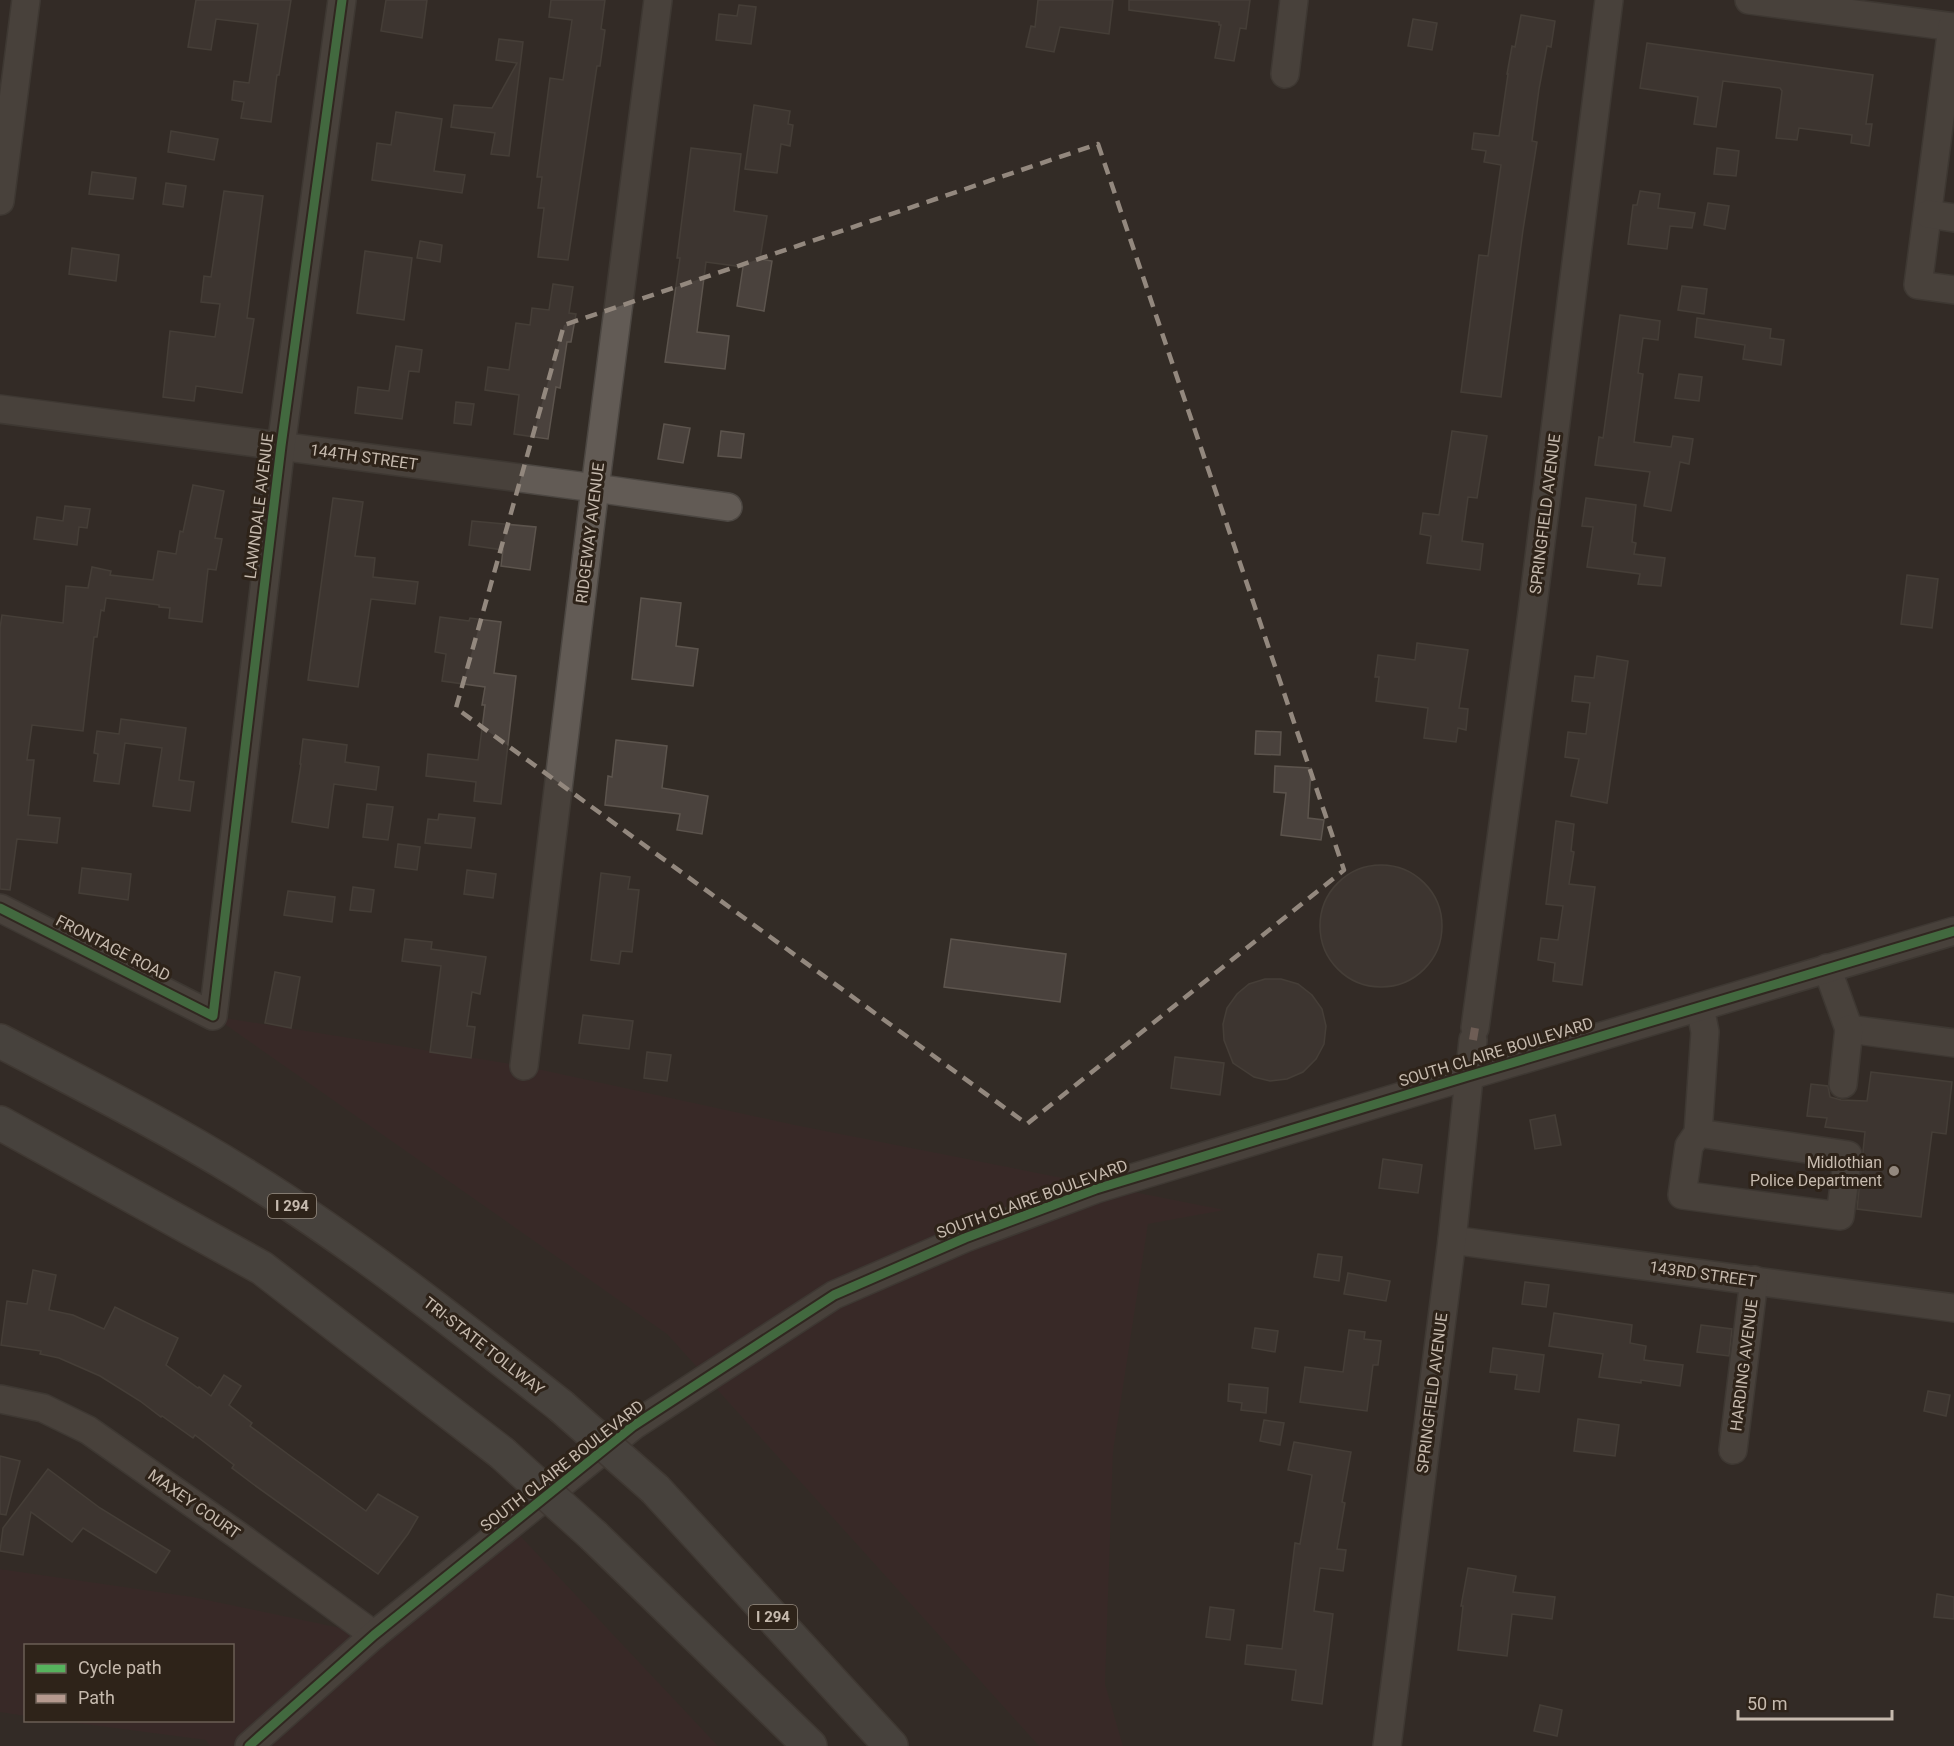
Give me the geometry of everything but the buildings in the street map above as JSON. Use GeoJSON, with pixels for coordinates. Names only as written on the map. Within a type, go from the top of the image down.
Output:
{"type":"FeatureCollection","features":[{"type":"Feature","properties":{"kind":"highway","name":"TRI-STATE TOLLWAY"},"geometry":{"type":"LineString","coordinates":[[0,1041],[134,1110],[243,1174],[325,1228],[442,1312],[561,1406],[655,1489],[891,1746]]}},
{"type":"Feature","properties":{"kind":"highway"},"geometry":{"type":"LineString","coordinates":[[0,1124],[262,1268],[502,1453],[594,1536],[810,1746]]}},
{"type":"Feature","properties":{"kind":"street"},"geometry":{"type":"LineString","coordinates":[[0,201],[26,0]]}},
{"type":"Feature","properties":{"kind":"street","name":"LAWNDALE AVENUE"},"geometry":{"type":"LineString","coordinates":[[213,1016],[281,446],[342,0]]}},
{"type":"Feature","properties":{"kind":"street","name":"RIDGEWAY AVENUE"},"geometry":{"type":"LineString","coordinates":[[524,1066],[658,0]]}},
{"type":"Feature","properties":{"kind":"street"},"geometry":{"type":"LineString","coordinates":[[1285,74],[1294,0]]}},
{"type":"Feature","properties":{"kind":"street","name":"SPRINGFIELD AVENUE"},"geometry":{"type":"LineString","coordinates":[[1387,1746],[1452,1240],[1468,1076],[1531,625],[1609,0]]}},
{"type":"Feature","properties":{"kind":"street"},"geometry":{"type":"LineString","coordinates":[[1749,0],[1953,27],[1945,155],[1928,214],[1918,285],[1954,290]]}},
{"type":"Feature","properties":{"kind":"street"},"geometry":{"type":"LineString","coordinates":[[1928,214],[1954,219]]}},
{"type":"Feature","properties":{"kind":"street","name":"144TH STREET"},"geometry":{"type":"LineString","coordinates":[[0,409],[728,507]]}},
{"type":"Feature","properties":{"kind":"street","name":"FRONTAGE ROAD"},"geometry":{"type":"LineString","coordinates":[[0,908],[213,1016]]}},
{"type":"Feature","properties":{"kind":"street","name":"SOUTH CLAIRE BOULEVARD"},"geometry":{"type":"LineString","coordinates":[[249,1746],[374,1635],[633,1426],[834,1295],[965,1238],[1096,1189],[1954,931]]}},
{"type":"Feature","properties":{"kind":"street"},"geometry":{"type":"LineString","coordinates":[[1827,968],[1849,1029],[1843,1084]]}},
{"type":"Feature","properties":{"kind":"street"},"geometry":{"type":"LineString","coordinates":[[1698,1133],[1848,1155],[1840,1216],[1682,1195],[1689,1146],[1698,1133],[1705,1032],[1700,1006]]}},
{"type":"Feature","properties":{"kind":"street"},"geometry":{"type":"LineString","coordinates":[[1849,1029],[1954,1044]]}},
{"type":"Feature","properties":{"kind":"street","name":"143RD STREET"},"geometry":{"type":"LineString","coordinates":[[1452,1240],[1954,1308]]}},
{"type":"Feature","properties":{"kind":"street","name":"HARDING AVENUE"},"geometry":{"type":"LineString","coordinates":[[1733,1450],[1754,1280]]}},
{"type":"Feature","properties":{"kind":"street","name":"MAXEY COURT"},"geometry":{"type":"LineString","coordinates":[[0,1399],[43,1408],[88,1430],[239,1536],[374,1635]]}},
{"type":"Feature","properties":{"kind":"highlighted area"},"geometry":{"type":"Polygon","coordinates":[[[1098,144],[1344,870],[1027,1124],[456,708],[564,325],[1098,144]]]}},
{"type":"Feature","properties":{"kind":"shaded area"},"geometry":{"type":"Polygon","coordinates":[[[213,1016],[524,1066],[795,1125],[1225,1210],[1148,1224],[1113,1452],[1105,1684],[1123,1746],[1039,1746],[667,1334],[213,1016]]]}},
{"type":"Feature","properties":{"kind":"shaded area"},"geometry":{"type":"Polygon","coordinates":[[[510,1525],[718,1746],[210,1746],[206,1740],[69,1722],[234,1722],[234,1644],[24,1644],[24,1716],[0,1712],[0,1569],[193,1597],[374,1635],[510,1525]]]}},
{"type":"Feature","properties":{"kind":"marked path"},"geometry":{"type":"LineString","coordinates":[[1473,1040],[1475,1028]]}},
{"type":"Feature","properties":{"kind":"cycle path"},"geometry":{"type":"LineString","coordinates":[[0,908],[213,1016],[281,446],[342,0]]}},
{"type":"Feature","properties":{"kind":"cycle path"},"geometry":{"type":"LineString","coordinates":[[249,1746],[374,1635],[633,1426],[834,1295],[965,1238],[1096,1189],[1954,931]]}},
{"type":"Feature","properties":{"kind":"place","name":"Midlothian Police Department"},"geometry":{"type":"Point","coordinates":[1894,1171]}}]}
